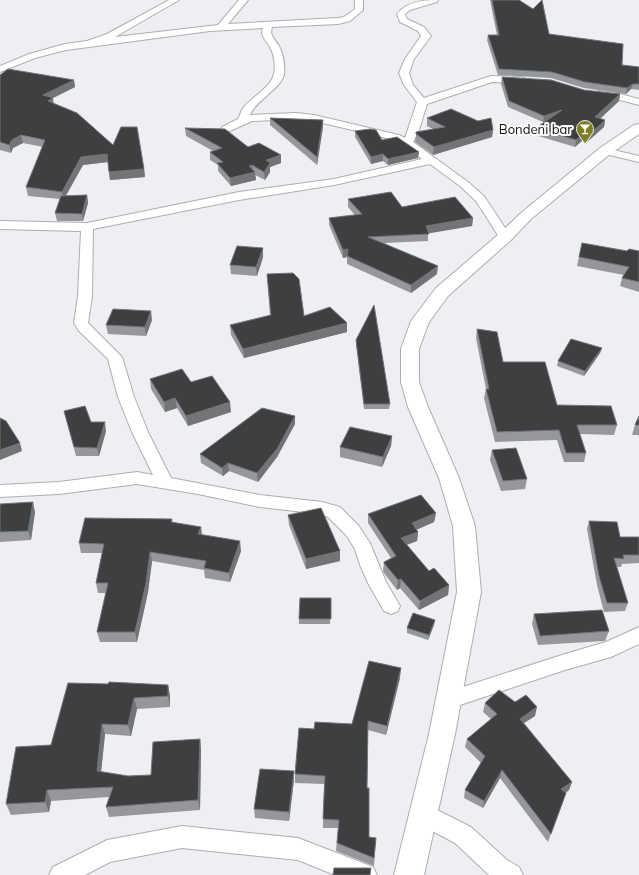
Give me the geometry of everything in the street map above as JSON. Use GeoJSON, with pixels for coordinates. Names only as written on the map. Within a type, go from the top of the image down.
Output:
{"type":"FeatureCollection","features":[{"type":"Feature","properties":{"kind":"street"},"geometry":{"type":"LineString","coordinates":[[89,43],[117,32],[175,0]]}},
{"type":"Feature","properties":{"kind":"street"},"geometry":{"type":"LineString","coordinates":[[221,27],[244,0]]}},
{"type":"Feature","properties":{"kind":"street"},"geometry":{"type":"LineString","coordinates":[[0,69],[32,56],[65,47],[89,43],[221,27],[338,21],[347,19],[359,10],[359,0]]}},
{"type":"Feature","properties":{"kind":"street"},"geometry":{"type":"LineString","coordinates":[[422,102],[412,89],[404,73],[407,64],[418,45],[426,36],[421,30],[403,20],[401,14],[407,8],[434,0]]}},
{"type":"Feature","properties":{"kind":"street"},"geometry":{"type":"LineString","coordinates":[[243,120],[247,110],[262,96],[279,76],[280,64],[275,47],[267,36],[266,32],[269,25]]}},
{"type":"Feature","properties":{"kind":"street"},"geometry":{"type":"LineString","coordinates":[[422,102],[491,79],[530,80]]}},
{"type":"Feature","properties":{"kind":"street"},"geometry":{"type":"LineString","coordinates":[[589,93],[616,96],[639,102]]}},
{"type":"Feature","properties":{"kind":"street"},"geometry":{"type":"LineString","coordinates":[[407,143],[413,134],[422,102]]}},
{"type":"Feature","properties":{"kind":"street"},"geometry":{"type":"LineString","coordinates":[[226,129],[243,120],[256,117],[276,116],[314,118],[372,130],[395,137],[407,143],[464,184],[480,199],[505,237]]}},
{"type":"Feature","properties":{"kind":"street"},"geometry":{"type":"LineString","coordinates":[[409,875],[442,734],[470,592],[464,526],[449,478],[418,407],[410,382],[410,349],[420,321],[442,292],[505,237],[526,216],[605,152],[639,128]]}},
{"type":"Feature","properties":{"kind":"street"},"geometry":{"type":"LineString","coordinates":[[605,152],[639,159]]}},
{"type":"Feature","properties":{"kind":"street"},"geometry":{"type":"LineString","coordinates":[[0,225],[87,227],[211,201],[298,186],[334,182],[430,160]]}},
{"type":"Feature","properties":{"kind":"street"},"geometry":{"type":"LineString","coordinates":[[87,227],[85,296],[81,323],[84,328],[115,357],[126,397],[140,432],[165,482]]}},
{"type":"Feature","properties":{"kind":"street"},"geometry":{"type":"LineString","coordinates":[[0,491],[58,488],[137,478],[165,482],[260,501],[322,508],[334,512],[352,530],[364,548],[369,565],[378,585],[391,606]]}},
{"type":"Feature","properties":{"kind":"street"},"geometry":{"type":"LineString","coordinates":[[448,700],[565,662],[611,649],[639,635]]}},
{"type":"Feature","properties":{"kind":"street"},"geometry":{"type":"LineString","coordinates":[[423,814],[463,835],[499,868],[511,875]]}},
{"type":"Feature","properties":{"kind":"street"},"geometry":{"type":"LineString","coordinates":[[61,875],[107,851],[182,837],[298,849],[364,875]]}},
{"type":"Feature","properties":{"kind":"building"},"geometry":{"type":"Polygon","coordinates":[[[492,0],[519,0],[533,9],[542,0],[549,34],[623,44],[622,65],[639,67],[639,84],[633,84],[627,88],[585,82],[552,72],[499,69],[488,35],[499,35],[492,0]]]}},
{"type":"Feature","properties":{"kind":"building"},"geometry":{"type":"Polygon","coordinates":[[[8,69],[74,80],[43,95],[53,98],[48,101],[77,113],[113,145],[121,127],[137,127],[144,169],[109,172],[107,154],[81,157],[62,192],[26,187],[45,140],[21,135],[12,140],[9,145],[0,142],[0,75],[8,69]]]}},
{"type":"Feature","properties":{"kind":"building"},"geometry":{"type":"Polygon","coordinates":[[[502,77],[551,80],[584,90],[620,94],[595,117],[605,120],[589,135],[584,133],[576,140],[536,128],[562,110],[544,116],[509,101],[502,77]]]}},
{"type":"Feature","properties":{"kind":"building"},"geometry":{"type":"Polygon","coordinates":[[[451,109],[478,121],[491,118],[493,130],[434,147],[416,134],[416,132],[445,127],[427,118],[451,109]]]}},
{"type":"Feature","properties":{"kind":"building"},"geometry":{"type":"Polygon","coordinates":[[[270,118],[323,120],[317,157],[270,118]]]}},
{"type":"Feature","properties":{"kind":"building"},"geometry":{"type":"Polygon","coordinates":[[[185,128],[225,129],[248,147],[259,143],[281,155],[266,160],[270,163],[264,172],[252,165],[249,166],[255,172],[230,178],[217,163],[223,162],[210,152],[222,148],[185,128]]]}},
{"type":"Feature","properties":{"kind":"building"},"geometry":{"type":"Polygon","coordinates":[[[370,129],[376,130],[382,140],[397,137],[419,152],[388,159],[383,154],[371,157],[355,131],[370,129]]]}},
{"type":"Feature","properties":{"kind":"building"},"geometry":{"type":"Polygon","coordinates":[[[391,192],[402,207],[455,197],[473,218],[426,226],[429,234],[368,237],[438,266],[411,285],[347,256],[348,249],[343,250],[329,218],[362,214],[348,199],[391,192]]]}},
{"type":"Feature","properties":{"kind":"building"},"geometry":{"type":"Polygon","coordinates":[[[87,195],[82,214],[55,213],[61,196],[87,195]]]}},
{"type":"Feature","properties":{"kind":"building"},"geometry":{"type":"Polygon","coordinates":[[[582,243],[627,251],[629,249],[639,251],[639,282],[622,278],[629,267],[579,257],[582,243]]]}},
{"type":"Feature","properties":{"kind":"building"},"geometry":{"type":"Polygon","coordinates":[[[237,246],[263,248],[256,267],[230,265],[237,246]]]}},
{"type":"Feature","properties":{"kind":"building"},"geometry":{"type":"Polygon","coordinates":[[[293,273],[299,279],[304,316],[330,307],[347,323],[243,349],[230,325],[271,315],[267,274],[293,273]]]}},
{"type":"Feature","properties":{"kind":"building"},"geometry":{"type":"Polygon","coordinates":[[[374,305],[390,404],[364,404],[356,340],[374,305]]]}},
{"type":"Feature","properties":{"kind":"building"},"geometry":{"type":"Polygon","coordinates":[[[113,309],[151,311],[145,327],[106,325],[113,309]]]}},
{"type":"Feature","properties":{"kind":"building"},"geometry":{"type":"Polygon","coordinates":[[[477,329],[497,332],[503,362],[545,362],[557,405],[611,406],[617,425],[577,425],[586,453],[566,453],[559,430],[497,432],[486,389],[489,389],[477,329]]]}},
{"type":"Feature","properties":{"kind":"building"},"geometry":{"type":"Polygon","coordinates":[[[571,339],[602,348],[585,371],[558,361],[571,339]]]}},
{"type":"Feature","properties":{"kind":"building"},"geometry":{"type":"Polygon","coordinates":[[[182,369],[191,382],[212,376],[230,402],[186,416],[175,398],[164,402],[150,379],[182,369]]]}},
{"type":"Feature","properties":{"kind":"building"},"geometry":{"type":"Polygon","coordinates":[[[85,406],[91,422],[105,422],[97,448],[74,447],[64,411],[85,406]]]}},
{"type":"Feature","properties":{"kind":"building"},"geometry":{"type":"Polygon","coordinates":[[[262,408],[295,416],[277,449],[257,473],[228,463],[222,468],[200,454],[262,408]]]}},
{"type":"Feature","properties":{"kind":"building"},"geometry":{"type":"Polygon","coordinates":[[[639,416],[639,425],[635,425],[639,416]]]}},
{"type":"Feature","properties":{"kind":"building"},"geometry":{"type":"Polygon","coordinates":[[[0,418],[6,421],[20,443],[0,450],[0,418]]]}},
{"type":"Feature","properties":{"kind":"building"},"geometry":{"type":"Polygon","coordinates":[[[350,427],[392,436],[383,457],[340,447],[350,427]]]}},
{"type":"Feature","properties":{"kind":"building"},"geometry":{"type":"Polygon","coordinates":[[[516,448],[527,479],[503,481],[492,450],[516,448]]]}},
{"type":"Feature","properties":{"kind":"building"},"geometry":{"type":"Polygon","coordinates":[[[421,495],[436,513],[412,523],[418,532],[401,538],[429,571],[434,568],[449,585],[420,601],[401,579],[398,580],[384,563],[396,556],[368,514],[421,495]]]}},
{"type":"Feature","properties":{"kind":"building"},"geometry":{"type":"Polygon","coordinates":[[[33,502],[28,531],[0,532],[0,504],[33,502]]]}},
{"type":"Feature","properties":{"kind":"building"},"geometry":{"type":"Polygon","coordinates":[[[321,508],[340,551],[306,559],[288,515],[321,508]]]}},
{"type":"Feature","properties":{"kind":"building"},"geometry":{"type":"Polygon","coordinates":[[[85,518],[172,519],[171,522],[201,527],[198,534],[240,541],[229,573],[204,568],[206,561],[150,552],[146,583],[135,632],[97,632],[108,583],[96,583],[104,544],[79,543],[85,518]]]}},
{"type":"Feature","properties":{"kind":"building"},"geometry":{"type":"Polygon","coordinates":[[[589,521],[617,522],[620,537],[639,537],[639,555],[623,555],[624,559],[614,558],[628,603],[607,603],[599,576],[589,521]]]}},
{"type":"Feature","properties":{"kind":"building"},"geometry":{"type":"Polygon","coordinates":[[[300,598],[331,598],[331,619],[299,619],[300,598]]]}},
{"type":"Feature","properties":{"kind":"building"},"geometry":{"type":"Polygon","coordinates":[[[602,610],[609,631],[540,636],[534,614],[602,610]]]}},
{"type":"Feature","properties":{"kind":"building"},"geometry":{"type":"Polygon","coordinates":[[[413,613],[435,620],[429,635],[407,628],[413,613]]]}},
{"type":"Feature","properties":{"kind":"building"},"geometry":{"type":"Polygon","coordinates":[[[369,661],[401,668],[387,726],[368,721],[367,788],[369,788],[369,837],[376,838],[374,858],[337,843],[339,820],[323,819],[325,776],[295,774],[299,728],[314,729],[315,722],[352,724],[369,661]]]}},
{"type":"Feature","properties":{"kind":"building"},"geometry":{"type":"Polygon","coordinates":[[[109,682],[168,685],[168,696],[134,698],[128,725],[102,724],[97,771],[128,776],[151,775],[153,742],[200,739],[198,800],[106,807],[113,787],[47,790],[45,802],[6,804],[16,747],[51,745],[68,683],[108,684],[109,682]]]}},
{"type":"Feature","properties":{"kind":"building"},"geometry":{"type":"Polygon","coordinates":[[[499,690],[515,702],[526,695],[537,707],[520,719],[572,782],[561,789],[566,793],[551,834],[502,770],[484,801],[465,790],[485,756],[467,739],[497,714],[485,703],[499,690]]]}},
{"type":"Feature","properties":{"kind":"building"},"geometry":{"type":"Polygon","coordinates":[[[260,769],[294,771],[289,812],[254,809],[260,769]]]}},
{"type":"Feature","properties":{"kind":"building"},"geometry":{"type":"Polygon","coordinates":[[[334,868],[371,868],[370,875],[333,875],[334,868]]]}},
{"type":"Feature","properties":{"kind":"place","name":"Bondeni bar"},"geometry":{"type":"Point","coordinates":[585,144]}}]}
